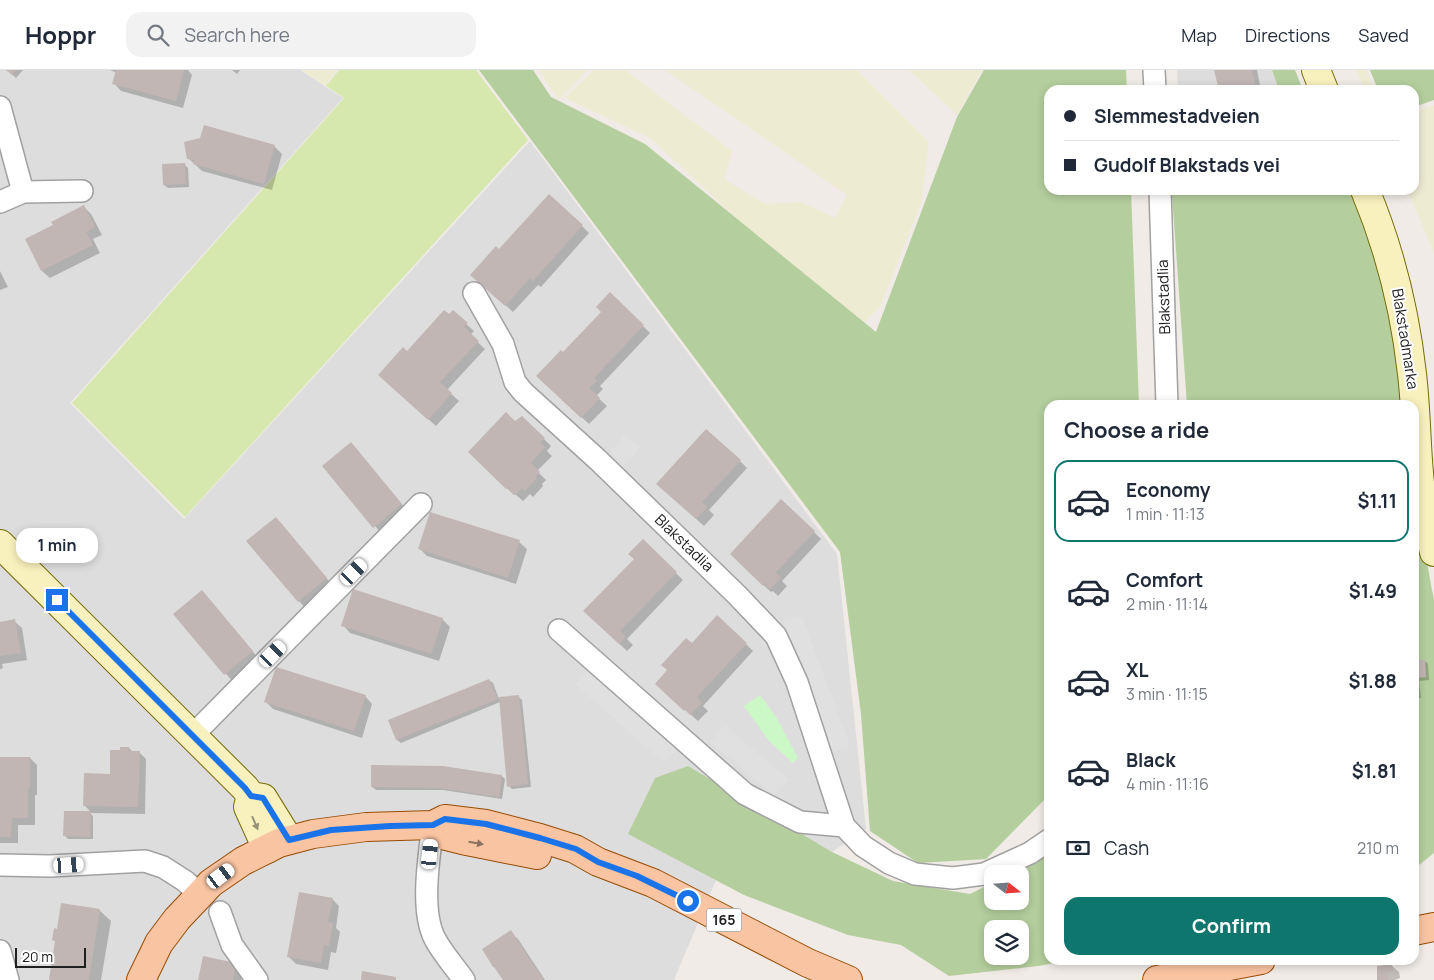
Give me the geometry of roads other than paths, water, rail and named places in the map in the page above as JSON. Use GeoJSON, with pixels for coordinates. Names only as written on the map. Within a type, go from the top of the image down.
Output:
{"type":"FeatureCollection","features":[{"type":"Feature","properties":{"kind":"main road","name":"165"},"geometry":{"type":"LineString","coordinates":[[141,980],[159,943],[176,919],[199,894],[230,869],[278,844],[331,830],[397,825],[433,825],[445,819],[486,824],[576,849],[598,862],[653,883],[808,963],[848,980]]}},
{"type":"Feature","properties":{"kind":"main road"},"geometry":{"type":"LineString","coordinates":[[1419,930],[1434,927]]}},
{"type":"Feature","properties":{"kind":"main road"},"geometry":{"type":"LineString","coordinates":[[1156,980],[1235,965]]}},
{"type":"Feature","properties":{"kind":"street"},"geometry":{"type":"LineString","coordinates":[[1154,70],[1155,85]]}},
{"type":"Feature","properties":{"kind":"street"},"geometry":{"type":"LineString","coordinates":[[1316,70],[1322,85]]}},
{"type":"Feature","properties":{"kind":"street"},"geometry":{"type":"LineString","coordinates":[[0,107],[23,192]]}},
{"type":"Feature","properties":{"kind":"street"},"geometry":{"type":"LineString","coordinates":[[0,202],[23,192],[82,191]]}},
{"type":"Feature","properties":{"kind":"street","name":"Blakstadlia"},"geometry":{"type":"LineString","coordinates":[[1160,195],[1167,400]]}},
{"type":"Feature","properties":{"kind":"street","name":"Blakstadmarka"},"geometry":{"type":"LineString","coordinates":[[1368,195],[1392,261],[1403,311],[1414,400]]}},
{"type":"Feature","properties":{"kind":"street","name":"Blakstadlia"},"geometry":{"type":"LineString","coordinates":[[474,294],[503,344],[515,382],[737,594],[776,636],[797,682],[844,826],[864,846],[889,863],[916,874],[952,878],[984,874],[1030,854],[1044,844]]}},
{"type":"Feature","properties":{"kind":"street","name":"Blakstadmarka"},"geometry":{"type":"LineString","coordinates":[[1419,476],[1434,552]]}},
{"type":"Feature","properties":{"kind":"street"},"geometry":{"type":"LineString","coordinates":[[192,736],[421,504]]}},
{"type":"Feature","properties":{"kind":"street"},"geometry":{"type":"LineString","coordinates":[[0,544],[95,637],[251,796],[263,798],[278,844]]}},
{"type":"Feature","properties":{"kind":"street"},"geometry":{"type":"LineString","coordinates":[[559,630],[745,794],[800,822],[844,826]]}},
{"type":"Feature","properties":{"kind":"street"},"geometry":{"type":"LineString","coordinates":[[433,825],[428,869],[428,912],[430,926],[436,939],[464,980]]}},
{"type":"Feature","properties":{"kind":"street"},"geometry":{"type":"LineString","coordinates":[[0,865],[50,866],[145,861],[163,868],[185,882],[199,894]]}},
{"type":"Feature","properties":{"kind":"street"},"geometry":{"type":"LineString","coordinates":[[220,912],[232,945],[257,980]]}},
{"type":"Feature","properties":{"kind":"street"},"geometry":{"type":"LineString","coordinates":[[0,951],[8,980]]}}]}
